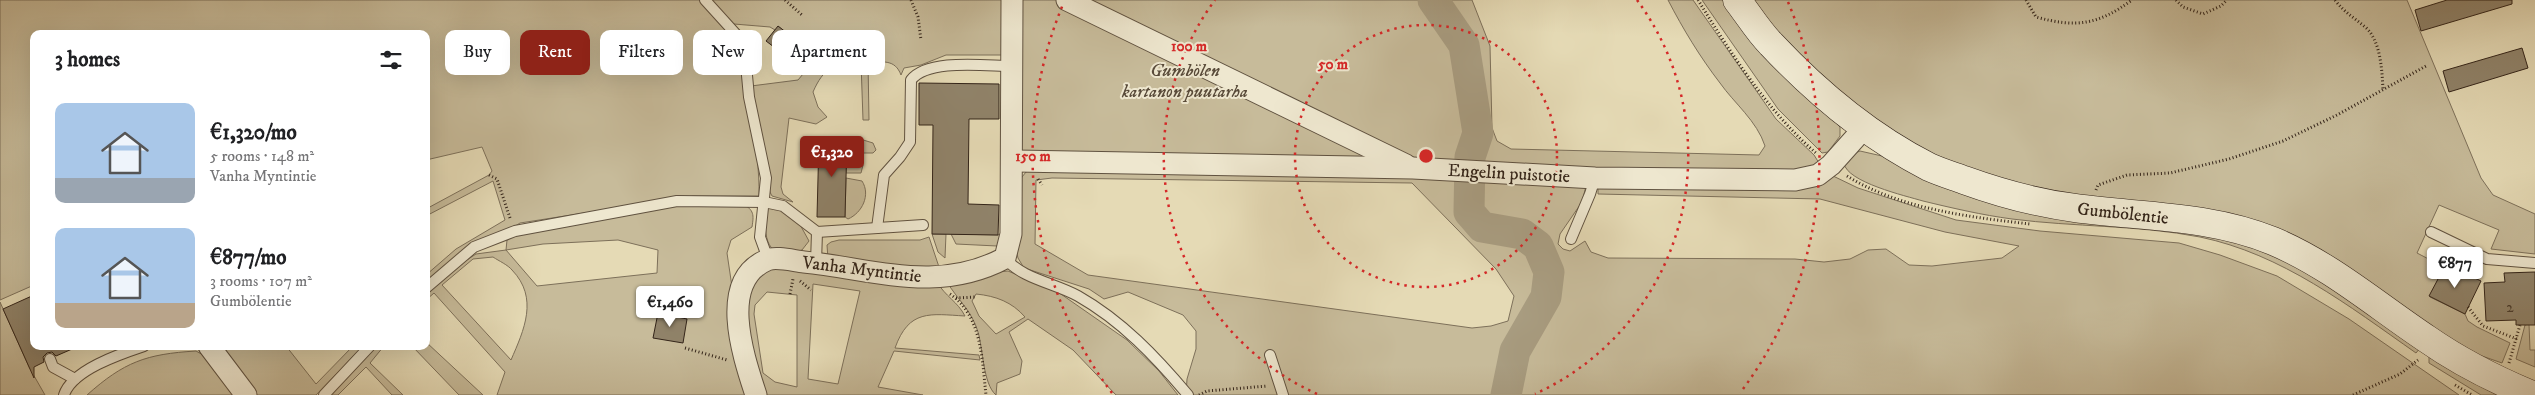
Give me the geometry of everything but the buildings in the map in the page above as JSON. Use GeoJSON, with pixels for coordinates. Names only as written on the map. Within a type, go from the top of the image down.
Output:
{"type":"FeatureCollection","features":[{"type":"Feature","properties":{"kind":"main road","name":"Gumbölentie"},"geometry":{"type":"LineString","coordinates":[[1737,0],[1769,42],[1819,91],[1865,127],[1938,170],[2006,195],[2088,209],[2212,223],[2272,241],[2330,269],[2428,340],[2471,366],[2499,382],[2532,395]]}},
{"type":"Feature","properties":{"kind":"street"},"geometry":{"type":"LineString","coordinates":[[1005,258],[1012,234],[1012,0]]}},
{"type":"Feature","properties":{"kind":"street"},"geometry":{"type":"LineString","coordinates":[[1067,0],[1412,168]]}},
{"type":"Feature","properties":{"kind":"street","name":"Engelin puistotie"},"geometry":{"type":"LineString","coordinates":[[1013,161],[1412,168],[1595,178],[1795,180],[1818,175],[1831,166],[1865,127]]}},
{"type":"Feature","properties":{"kind":"street","name":"Vanha Myntintie"},"geometry":{"type":"LineString","coordinates":[[768,259],[816,263],[874,274],[938,277],[986,268],[1005,258]]}},
{"type":"Feature","properties":{"kind":"street"},"geometry":{"type":"LineString","coordinates":[[756,395],[746,366],[737,319],[739,295],[746,279],[757,266],[768,259]]}},
{"type":"Feature","properties":{"kind":"street"},"geometry":{"type":"LineString","coordinates":[[211,350],[246,395]]}},
{"type":"Feature","properties":{"kind":"lane"},"geometry":{"type":"LineString","coordinates":[[705,0],[744,43],[749,97],[766,178],[760,237],[768,259]]}},
{"type":"Feature","properties":{"kind":"lane"},"geometry":{"type":"LineString","coordinates":[[877,228],[884,175],[910,142],[911,80],[916,73],[938,66],[1012,66]]}},
{"type":"Feature","properties":{"kind":"lane"},"geometry":{"type":"LineString","coordinates":[[1571,239],[1595,178]]}},
{"type":"Feature","properties":{"kind":"lane"},"geometry":{"type":"LineString","coordinates":[[430,285],[474,247],[515,231],[677,201],[764,202],[783,206],[817,232],[923,225]]}},
{"type":"Feature","properties":{"kind":"lane"},"geometry":{"type":"LineString","coordinates":[[816,263],[817,232]]}},
{"type":"Feature","properties":{"kind":"lane"},"geometry":{"type":"LineString","coordinates":[[2431,232],[2487,259],[2535,263]]}},
{"type":"Feature","properties":{"kind":"lane"},"geometry":{"type":"LineString","coordinates":[[1005,258],[1014,269],[1077,295],[1105,313],[1156,356],[1188,395]]}},
{"type":"Feature","properties":{"kind":"lane"},"geometry":{"type":"LineString","coordinates":[[64,395],[67,387],[74,379],[117,356],[133,350]]}},
{"type":"Feature","properties":{"kind":"lane"},"geometry":{"type":"LineString","coordinates":[[324,395],[366,350]]}},
{"type":"Feature","properties":{"kind":"lane"},"geometry":{"type":"LineString","coordinates":[[1270,355],[1284,395]]}},
{"type":"Feature","properties":{"kind":"lane"},"geometry":{"type":"LineString","coordinates":[[50,359],[53,367],[74,379]]}},
{"type":"Feature","properties":{"kind":"path"},"geometry":{"type":"LineString","coordinates":[[785,0],[802,15]]}},
{"type":"Feature","properties":{"kind":"path"},"geometry":{"type":"LineString","coordinates":[[911,0],[918,17],[921,40]]}},
{"type":"Feature","properties":{"kind":"path"},"geometry":{"type":"LineString","coordinates":[[2026,0],[2036,16],[2062,24],[2088,22],[2111,16],[2132,0]]}},
{"type":"Feature","properties":{"kind":"path"},"geometry":{"type":"LineString","coordinates":[[2176,0],[2183,7],[2203,14],[2221,6],[2226,0]]}},
{"type":"Feature","properties":{"kind":"path"},"geometry":{"type":"LineString","coordinates":[[2335,0],[2344,12],[2367,28],[2380,55],[2383,90]]}},
{"type":"Feature","properties":{"kind":"path"},"geometry":{"type":"LineString","coordinates":[[2088,209],[2098,185],[2127,175],[2170,173],[2229,159],[2283,141],[2426,66]]}},
{"type":"Feature","properties":{"kind":"path"},"geometry":{"type":"LineString","coordinates":[[489,176],[498,179],[515,231]]}},
{"type":"Feature","properties":{"kind":"path"},"geometry":{"type":"LineString","coordinates":[[504,216],[508,214]]}},
{"type":"Feature","properties":{"kind":"path"},"geometry":{"type":"LineString","coordinates":[[938,277],[942,288],[956,298],[972,318],[981,351],[986,395]]}},
{"type":"Feature","properties":{"kind":"path"},"geometry":{"type":"LineString","coordinates":[[956,298],[974,297]]}},
{"type":"Feature","properties":{"kind":"path"},"geometry":{"type":"LineString","coordinates":[[2468,307],[2483,326],[2517,339]]}},
{"type":"Feature","properties":{"kind":"path"},"geometry":{"type":"LineString","coordinates":[[2509,362],[2520,325]]}},
{"type":"Feature","properties":{"kind":"path"},"geometry":{"type":"LineString","coordinates":[[685,348],[746,366]]}},
{"type":"Feature","properties":{"kind":"path"},"geometry":{"type":"LineString","coordinates":[[2353,395],[2400,374],[2418,361]]}},
{"type":"Feature","properties":{"kind":"path"},"geometry":{"type":"LineString","coordinates":[[1199,395],[1207,391],[1280,384]]}},
{"type":"Feature","properties":{"kind":"green space","name":"Gumbölen kartanon puutarha"},"geometry":{"type":"Polygon","coordinates":[[[0,0],[1472,0],[1490,46],[1492,128],[1497,141],[1511,149],[1759,155],[1765,146],[1757,128],[1706,63],[1668,0],[1693,0],[1776,119],[1814,155],[1819,163],[1815,167],[1784,174],[1028,154],[1020,150],[1003,55],[946,55],[921,65],[904,68],[901,75],[895,66],[885,62],[885,30],[783,30],[779,27],[775,30],[770,27],[734,24],[729,30],[693,30],[693,75],[742,75],[757,156],[759,196],[693,196],[520,223],[430,280],[430,272],[456,249],[505,220],[493,181],[430,214],[430,207],[489,175],[492,171],[482,147],[430,159],[430,30],[30,30],[30,287],[0,300],[0,0]]]}},
{"type":"Feature","properties":{"kind":"green space"},"geometry":{"type":"Polygon","coordinates":[[[1702,0],[1724,0],[1840,127],[1840,136],[1828,152],[1822,153],[1778,109],[1702,0]]]}},
{"type":"Feature","properties":{"kind":"green space"},"geometry":{"type":"Polygon","coordinates":[[[1749,0],[2407,0],[2481,178],[2493,195],[2535,214],[2535,254],[2491,249],[2499,230],[2439,205],[2417,253],[2444,267],[2430,297],[2465,314],[2468,321],[2477,327],[2510,343],[2502,363],[2459,348],[2344,269],[2074,195],[2009,183],[1935,157],[1871,119],[1778,35],[1749,0]]]}},
{"type":"Feature","properties":{"kind":"green space"},"geometry":{"type":"Polygon","coordinates":[[[802,75],[823,75],[813,92],[818,107],[827,117],[816,124],[789,118],[781,187],[783,194],[793,202],[772,196],[770,192],[751,86],[798,80],[802,75]]]}},
{"type":"Feature","properties":{"kind":"green space"},"geometry":{"type":"Polygon","coordinates":[[[861,75],[868,75],[869,120],[863,120],[861,75]]]}},
{"type":"Feature","properties":{"kind":"green space"},"geometry":{"type":"Polygon","coordinates":[[[847,139],[860,139],[873,143],[876,150],[873,153],[860,153],[859,164],[863,165],[861,173],[846,173],[847,139]]]}},
{"type":"Feature","properties":{"kind":"green space"},"geometry":{"type":"Polygon","coordinates":[[[1860,151],[1882,156],[1907,169],[2204,230],[2297,264],[2420,348],[2416,353],[2366,317],[2314,284],[2259,256],[2230,245],[2200,237],[2153,230],[2012,219],[1923,201],[1865,182],[1847,170],[1844,163],[1850,155],[1860,151]]]}},
{"type":"Feature","properties":{"kind":"green space"},"geometry":{"type":"Polygon","coordinates":[[[1039,167],[1587,182],[1582,202],[1560,234],[1558,244],[1563,249],[1570,251],[1585,241],[1591,252],[1608,258],[1795,259],[1824,262],[1850,259],[1868,250],[1886,249],[1909,265],[1932,266],[2002,258],[2019,246],[1945,232],[1820,199],[1598,194],[1598,187],[1831,175],[1858,188],[1956,220],[2040,231],[2179,243],[2220,255],[2277,276],[2349,319],[2459,395],[1186,395],[1187,379],[1196,349],[1196,331],[1183,315],[1128,292],[1104,299],[1089,289],[1024,268],[1018,258],[1015,246],[1018,182],[1026,172],[1039,167]],[[1052,178],[1036,180],[1035,244],[1088,275],[1472,328],[1491,326],[1508,321],[1514,296],[1496,269],[1412,183],[1052,178]]]}},
{"type":"Feature","properties":{"kind":"green space"},"geometry":{"type":"Polygon","coordinates":[[[846,178],[862,181],[866,192],[861,208],[848,219],[845,217],[846,178]]]}},
{"type":"Feature","properties":{"kind":"green space"},"geometry":{"type":"Polygon","coordinates":[[[743,204],[749,208],[753,219],[752,227],[731,240],[727,253],[748,395],[497,395],[505,372],[434,293],[430,296],[430,289],[456,267],[476,254],[506,250],[507,240],[512,236],[678,205],[743,204]],[[618,240],[543,244],[506,250],[537,286],[657,273],[658,250],[618,240]],[[493,257],[473,259],[442,285],[511,360],[524,326],[527,303],[520,281],[506,265],[493,257]]]}},
{"type":"Feature","properties":{"kind":"green space"},"geometry":{"type":"Polygon","coordinates":[[[773,206],[798,221],[809,241],[802,250],[780,253],[769,244],[765,229],[765,209],[773,206]]]}},
{"type":"Feature","properties":{"kind":"green space"},"geometry":{"type":"Polygon","coordinates":[[[932,234],[946,234],[945,258],[938,252],[932,234]]]}},
{"type":"Feature","properties":{"kind":"green space"},"geometry":{"type":"Polygon","coordinates":[[[951,234],[1002,235],[997,246],[956,244],[951,234]]]}},
{"type":"Feature","properties":{"kind":"green space"},"geometry":{"type":"Polygon","coordinates":[[[929,237],[940,270],[828,259],[827,245],[839,240],[920,240],[929,237]]]}},
{"type":"Feature","properties":{"kind":"green space"},"geometry":{"type":"Polygon","coordinates":[[[766,267],[937,282],[965,316],[931,315],[914,320],[907,326],[895,348],[979,355],[980,360],[894,351],[878,387],[923,395],[761,395],[746,351],[743,289],[766,267]],[[813,284],[808,379],[838,384],[860,291],[813,284]],[[767,292],[755,305],[754,314],[763,373],[775,382],[797,387],[797,295],[767,292]]]}},
{"type":"Feature","properties":{"kind":"green space"},"geometry":{"type":"Polygon","coordinates":[[[1008,271],[1058,292],[1127,340],[1159,371],[1178,395],[1116,395],[1073,350],[1028,319],[1009,332],[1022,361],[1020,374],[997,383],[996,395],[988,383],[980,339],[975,325],[968,311],[947,282],[969,275],[1008,271]],[[976,294],[972,301],[979,316],[996,334],[1025,317],[1015,307],[997,298],[976,294]]]}},
{"type":"Feature","properties":{"kind":"green space"},"geometry":{"type":"Polygon","coordinates":[[[0,302],[29,367],[45,395],[0,395],[0,302]]]}},
{"type":"Feature","properties":{"kind":"green space"},"geometry":{"type":"Polygon","coordinates":[[[2529,324],[2530,350],[2535,350],[2535,367],[2516,359],[2525,325],[2529,324]]]}},
{"type":"Feature","properties":{"kind":"green space"},"geometry":{"type":"Polygon","coordinates":[[[430,346],[483,395],[459,395],[416,350],[430,350],[430,346]]]}},
{"type":"Feature","properties":{"kind":"green space"},"geometry":{"type":"Polygon","coordinates":[[[215,350],[289,350],[316,384],[349,350],[359,350],[316,395],[252,395],[215,350]]]}},
{"type":"Feature","properties":{"kind":"green space"},"geometry":{"type":"Polygon","coordinates":[[[369,350],[381,350],[370,363],[403,395],[392,395],[366,367],[338,395],[326,395],[369,350]]]}},
{"type":"Feature","properties":{"kind":"green space"},"geometry":{"type":"Polygon","coordinates":[[[196,351],[214,361],[239,395],[87,395],[125,367],[137,362],[163,354],[196,351]]]}},
{"type":"Feature","properties":{"kind":"green space"},"geometry":{"type":"Polygon","coordinates":[[[2429,357],[2501,395],[2481,395],[2429,363],[2429,357]]]}},
{"type":"Feature","properties":{"kind":"waterway"},"geometry":{"type":"LineString","coordinates":[[1433,0],[1464,45],[1478,133],[1470,157],[1469,212],[1482,227],[1522,234],[1538,246],[1549,272],[1546,297],[1515,351],[1506,395]]}}]}
